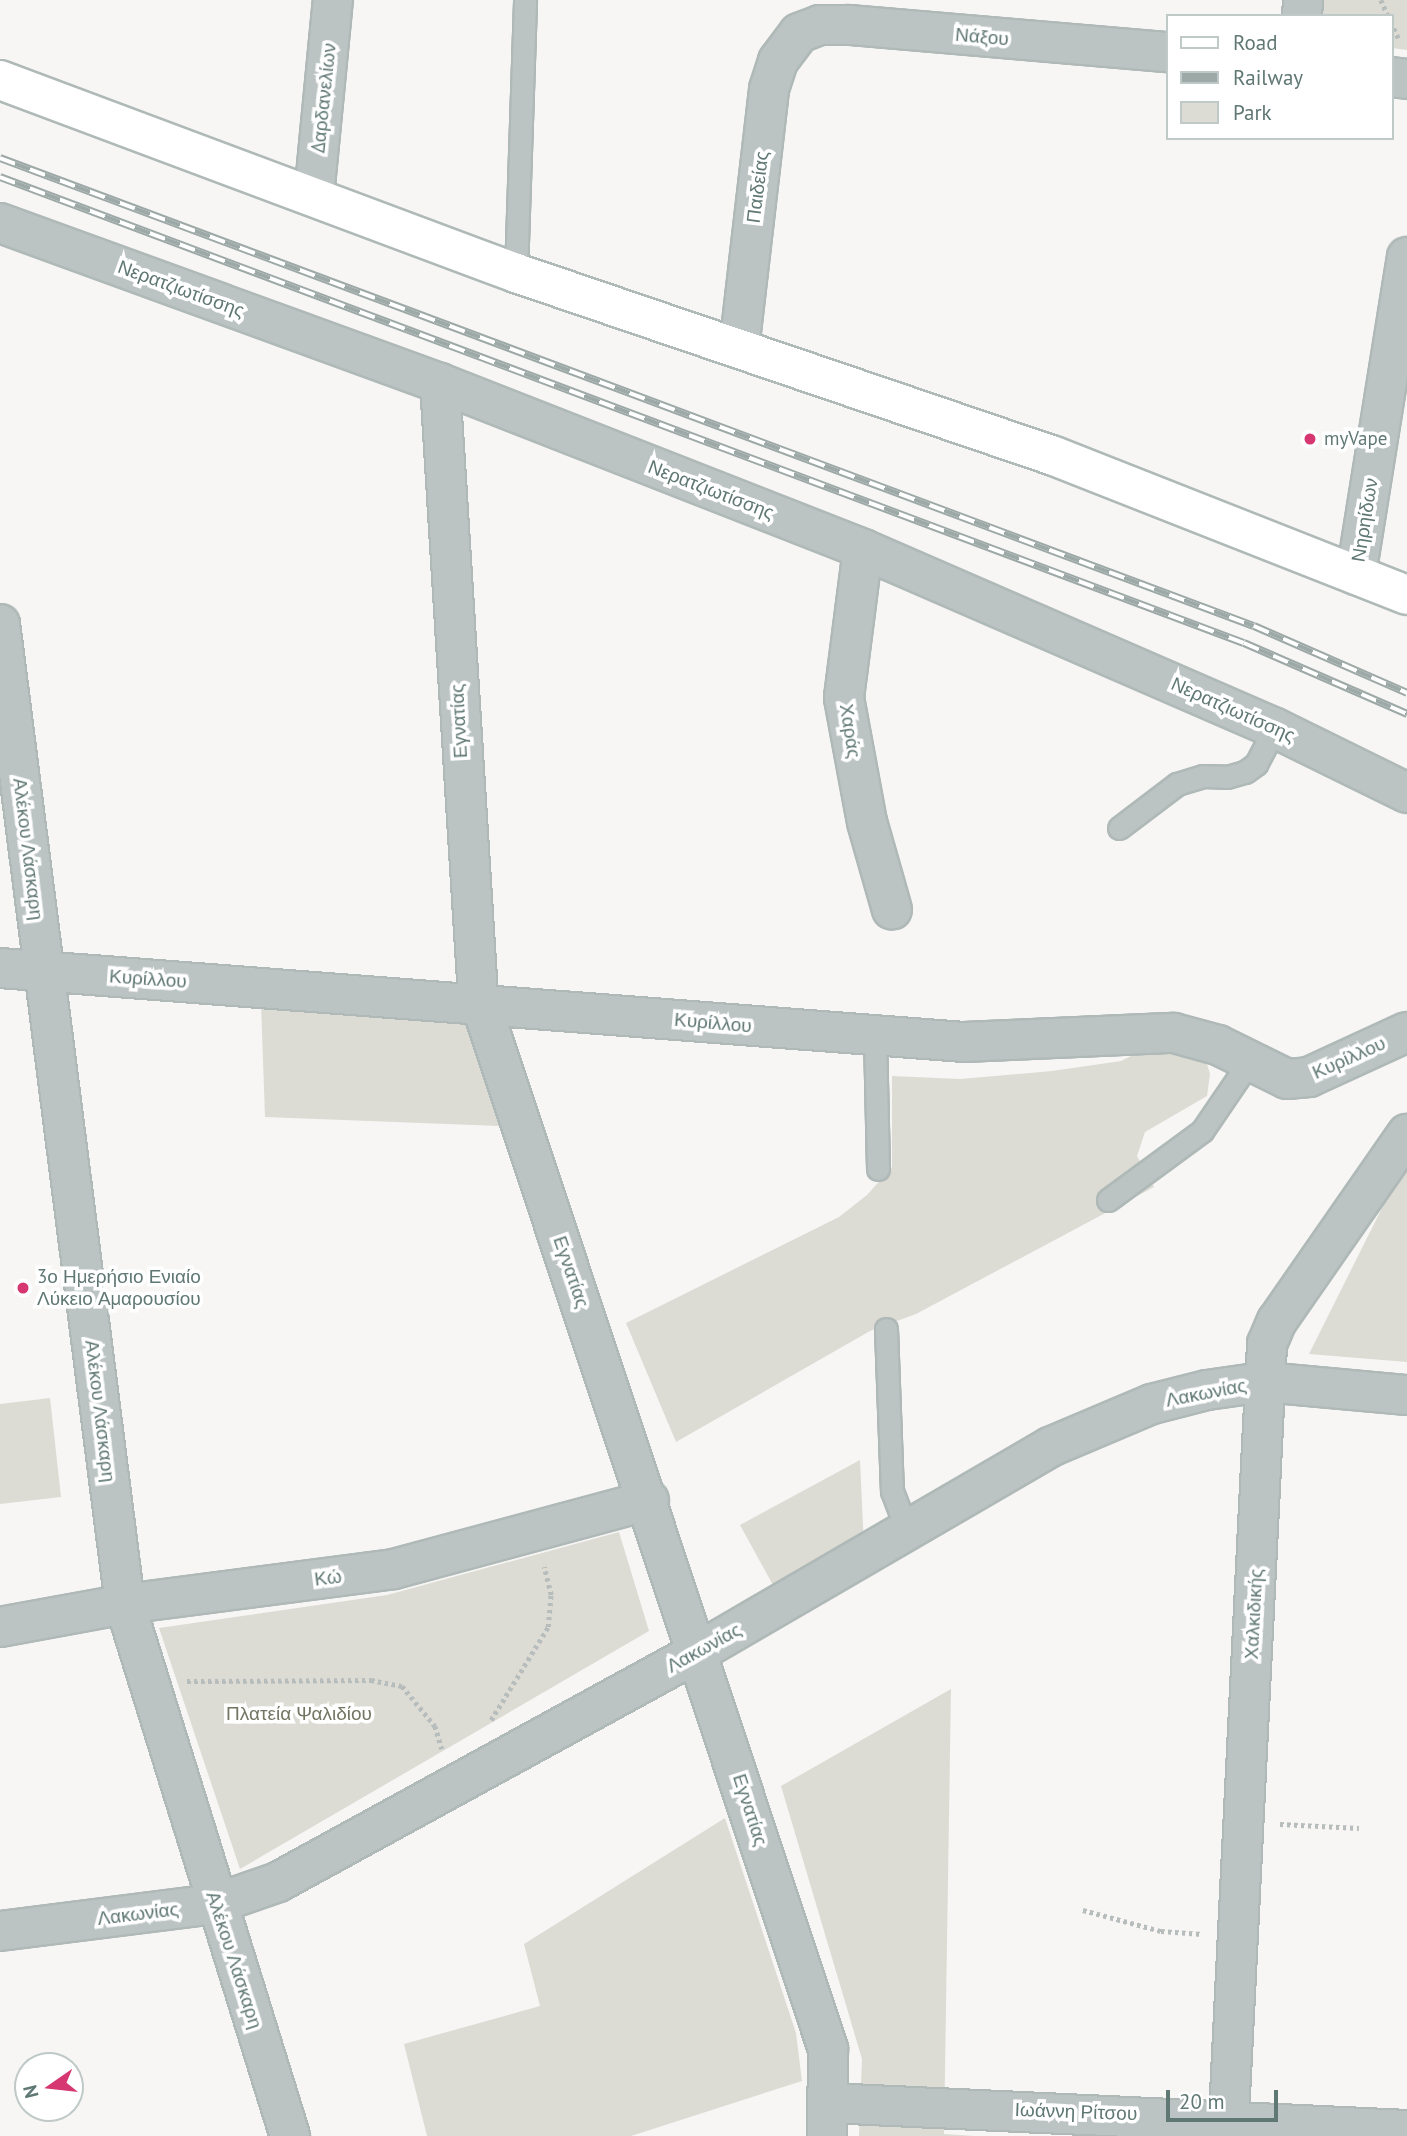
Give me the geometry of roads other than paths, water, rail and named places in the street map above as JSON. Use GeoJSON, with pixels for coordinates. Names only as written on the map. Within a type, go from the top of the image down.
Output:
{"type":"FeatureCollection","features":[{"type":"Feature","properties":{"kind":"street","name":"Δαρδανελίων"},"geometry":{"type":"LineString","coordinates":[[314,196],[333,0]]}},
{"type":"Feature","properties":{"kind":"street","name":"Νάξου"},"geometry":{"type":"LineString","coordinates":[[799,33],[820,25],[850,25],[1166,52]]}},
{"type":"Feature","properties":{"kind":"street","name":"Παιδείας"},"geometry":{"type":"LineString","coordinates":[[739,349],[769,89],[778,61],[799,33]]}},
{"type":"Feature","properties":{"kind":"street"},"geometry":{"type":"LineString","coordinates":[[0,80],[516,273],[1054,456],[1407,595]]}},
{"type":"Feature","properties":{"kind":"street","name":"Νερατζιωτίσσης"},"geometry":{"type":"LineString","coordinates":[[0,223],[440,383],[863,549],[1275,728],[1407,793]]}},
{"type":"Feature","properties":{"kind":"street","name":"Νηρηίδων"},"geometry":{"type":"LineString","coordinates":[[1356,575],[1407,257]]}},
{"type":"Feature","properties":{"kind":"street","name":"Εγνατίας"},"geometry":{"type":"LineString","coordinates":[[440,383],[474,974],[481,1003],[649,1500],[828,2049],[828,2119]]}},
{"type":"Feature","properties":{"kind":"street","name":"Χαράς"},"geometry":{"type":"LineString","coordinates":[[863,549],[844,698],[867,822],[891,910]]}},
{"type":"Feature","properties":{"kind":"street","name":"Αλέκου Λάσκαρη"},"geometry":{"type":"LineString","coordinates":[[0,624],[125,1604],[151,1680],[215,1904],[290,2136]]}},
{"type":"Feature","properties":{"kind":"street","name":"Κυρίλλου"},"geometry":{"type":"LineString","coordinates":[[0,968],[481,1003],[875,1037],[999,1042],[1174,1033],[1199,1038],[1287,1079],[1309,1077],[1407,1032]]}},
{"type":"Feature","properties":{"kind":"street","name":"Χαλκιδικής"},"geometry":{"type":"LineString","coordinates":[[1228,2127],[1267,1343],[1277,1321],[1407,1134]]}},
{"type":"Feature","properties":{"kind":"street","name":"Λακωνίας"},"geometry":{"type":"LineString","coordinates":[[0,1931],[215,1904],[278,1882],[698,1652],[908,1533],[1050,1447],[1093,1426],[1196,1392],[1264,1382],[1407,1395]]}},
{"type":"Feature","properties":{"kind":"street","name":"Κώ"},"geometry":{"type":"LineString","coordinates":[[0,1627],[125,1604],[394,1569],[649,1500]]}},
{"type":"Feature","properties":{"kind":"street","name":"Ιωάννη Ρίτσου"},"geometry":{"type":"LineString","coordinates":[[828,2119],[1407,2130]]}},
{"type":"Feature","properties":{"kind":"lane"},"geometry":{"type":"LineString","coordinates":[[516,273],[525,0]]}},
{"type":"Feature","properties":{"kind":"lane"},"geometry":{"type":"LineString","coordinates":[[1119,828],[1177,784],[1203,776],[1245,772],[1256,764],[1275,728]]}},
{"type":"Feature","properties":{"kind":"lane"},"geometry":{"type":"LineString","coordinates":[[875,1037],[878,1169]]}},
{"type":"Feature","properties":{"kind":"lane"},"geometry":{"type":"LineString","coordinates":[[1108,1200],[1202,1131],[1249,1062]]}},
{"type":"Feature","properties":{"kind":"lane"},"geometry":{"type":"LineString","coordinates":[[886,1329],[892,1492],[908,1533]]}},
{"type":"Feature","properties":{"kind":"railway"},"geometry":{"type":"LineString","coordinates":[[0,158],[1254,626],[1407,693]]}},
{"type":"Feature","properties":{"kind":"railway"},"geometry":{"type":"LineString","coordinates":[[0,177],[1244,643],[1407,714]]}},
{"type":"Feature","properties":{"kind":"place","name":"myVape"},"geometry":{"type":"Point","coordinates":[1310,439]}},
{"type":"Feature","properties":{"kind":"place","name":"3ο Ημερήσιο Ενιαίο Λύκειο Αμαρουσίου"},"geometry":{"type":"Point","coordinates":[23,1288]}},
{"type":"Feature","properties":{"kind":"park label","name":"Πλατεία Ψαλιδίου"},"geometry":{"type":"Point","coordinates":[299,1714]}}]}
